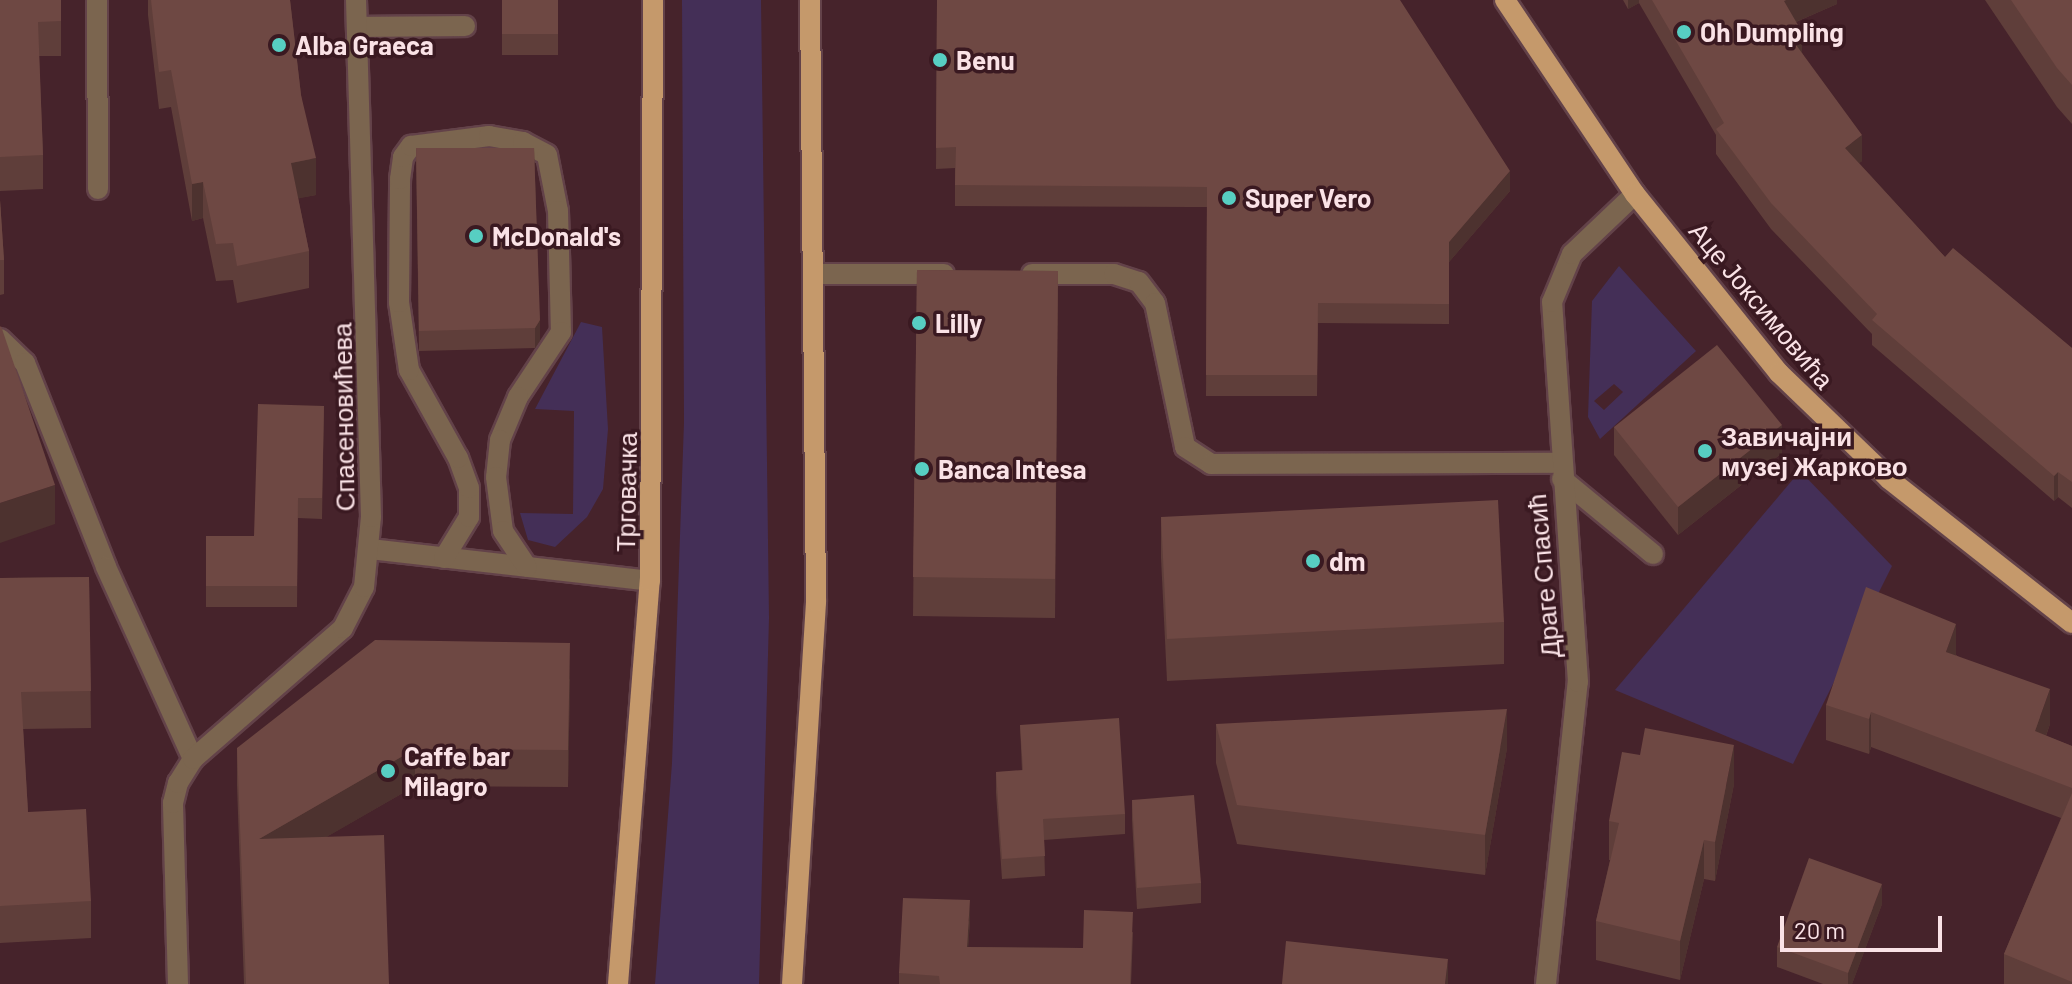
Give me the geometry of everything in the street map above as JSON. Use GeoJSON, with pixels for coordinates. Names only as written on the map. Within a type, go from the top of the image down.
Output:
{"type":"FeatureCollection","features":[{"type":"Feature","properties":{"kind":"main road","name":"Трговачка"},"geometry":{"type":"LineString","coordinates":[[618,984],[650,581],[653,0]]}},
{"type":"Feature","properties":{"kind":"main road"},"geometry":{"type":"LineString","coordinates":[[792,984],[816,602],[816,274],[810,0]]}},
{"type":"Feature","properties":{"kind":"main road","name":"Аце Јоксимовића"},"geometry":{"type":"LineString","coordinates":[[1505,0],[1635,194],[1779,373],[1853,446],[1942,524],[2072,623]]}},
{"type":"Feature","properties":{"kind":"street"},"geometry":{"type":"LineString","coordinates":[[97,0],[98,189]]}},
{"type":"Feature","properties":{"kind":"street","name":"Спасеновићева"},"geometry":{"type":"LineString","coordinates":[[178,984],[173,803],[178,783],[193,759],[350,619],[364,587],[370,549],[356,0]]}},
{"type":"Feature","properties":{"kind":"street"},"geometry":{"type":"LineString","coordinates":[[357,27],[465,26]]}},
{"type":"Feature","properties":{"kind":"street"},"geometry":{"type":"LineString","coordinates":[[444,558],[469,517],[469,488],[458,458],[409,370],[399,302],[400,179],[403,157],[411,146],[489,136],[523,142],[547,155],[558,211],[561,332],[518,397],[500,440],[496,477],[503,531],[527,567]]}},
{"type":"Feature","properties":{"kind":"street","name":"Драге Спасић"},"geometry":{"type":"LineString","coordinates":[[1546,984],[1578,682],[1551,318],[1557,280],[1572,254],[1635,194]]}},
{"type":"Feature","properties":{"kind":"street"},"geometry":{"type":"LineString","coordinates":[[816,274],[971,274]]}},
{"type":"Feature","properties":{"kind":"street"},"geometry":{"type":"LineString","coordinates":[[1016,274],[1114,274],[1139,282],[1155,303],[1185,447],[1211,464],[1561,471],[1653,554]]}},
{"type":"Feature","properties":{"kind":"street"},"geometry":{"type":"LineString","coordinates":[[0,339],[25,363],[106,567],[193,759]]}},
{"type":"Feature","properties":{"kind":"street"},"geometry":{"type":"LineString","coordinates":[[370,549],[650,581]]}},
{"type":"Feature","properties":{"kind":"shaded area"},"geometry":{"type":"Polygon","coordinates":[[[682,0],[761,0],[769,618],[759,984],[655,984],[672,763],[684,422],[682,0]]]}},
{"type":"Feature","properties":{"kind":"shaded area"},"geometry":{"type":"Polygon","coordinates":[[[1619,266],[1696,351],[1600,439],[1588,417],[1592,301],[1619,266]],[[1614,384],[1594,401],[1604,410],[1623,392],[1614,384]]]}},
{"type":"Feature","properties":{"kind":"shaded area"},"geometry":{"type":"Polygon","coordinates":[[[581,322],[602,327],[608,429],[603,489],[587,517],[555,547],[528,540],[520,513],[573,514],[574,411],[535,409],[581,322]]]}},
{"type":"Feature","properties":{"kind":"shaded area"},"geometry":{"type":"Polygon","coordinates":[[[1800,471],[1892,566],[1793,764],[1615,690],[1800,471]]]}},
{"type":"Feature","properties":{"kind":"building"},"geometry":{"type":"Polygon","coordinates":[[[0,0],[61,0],[61,21],[38,22],[43,155],[0,157],[0,0]]]}},
{"type":"Feature","properties":{"kind":"building"},"geometry":{"type":"Polygon","coordinates":[[[151,0],[290,0],[301,95],[316,158],[291,163],[309,251],[237,266],[233,243],[216,244],[203,182],[192,184],[171,70],[159,72],[151,0]]]}},
{"type":"Feature","properties":{"kind":"building"},"geometry":{"type":"Polygon","coordinates":[[[502,0],[558,0],[558,34],[502,34],[502,0]]]}},
{"type":"Feature","properties":{"kind":"building","name":"Super Vero"},"geometry":{"type":"Polygon","coordinates":[[[937,0],[1400,0],[1510,171],[1449,242],[1449,304],[1318,303],[1317,375],[1206,375],[1207,187],[955,185],[956,147],[936,148],[937,0]]]}},
{"type":"Feature","properties":{"kind":"building"},"geometry":{"type":"Polygon","coordinates":[[[1652,0],[1786,0],[1802,32],[1791,38],[1862,135],[1845,148],[1945,257],[1953,248],[2072,348],[2072,482],[2058,472],[2054,476],[1872,320],[1877,314],[1771,203],[1716,129],[1724,123],[1652,0]]]}},
{"type":"Feature","properties":{"kind":"building"},"geometry":{"type":"Polygon","coordinates":[[[2011,0],[2072,0],[2072,85],[2057,68],[2011,0]]]}},
{"type":"Feature","properties":{"kind":"building","name":"McDonald's"},"geometry":{"type":"Polygon","coordinates":[[[416,148],[534,148],[540,320],[535,328],[419,331],[416,148]]]}},
{"type":"Feature","properties":{"kind":"building"},"geometry":{"type":"Polygon","coordinates":[[[0,200],[4,260],[0,260],[0,200]]]}},
{"type":"Feature","properties":{"kind":"building"},"geometry":{"type":"Polygon","coordinates":[[[917,270],[1058,271],[1055,579],[913,577],[917,270]]]}},
{"type":"Feature","properties":{"kind":"building"},"geometry":{"type":"Polygon","coordinates":[[[0,327],[55,485],[0,503],[0,327]]]}},
{"type":"Feature","properties":{"kind":"building"},"geometry":{"type":"Polygon","coordinates":[[[1717,345],[1782,425],[1678,507],[1614,427],[1717,345]]]}},
{"type":"Feature","properties":{"kind":"building"},"geometry":{"type":"Polygon","coordinates":[[[258,404],[324,406],[322,498],[298,498],[297,586],[206,586],[206,536],[254,536],[258,404]]]}},
{"type":"Feature","properties":{"kind":"building"},"geometry":{"type":"Polygon","coordinates":[[[1498,500],[1504,622],[1167,639],[1161,517],[1498,500]]]}},
{"type":"Feature","properties":{"kind":"building"},"geometry":{"type":"Polygon","coordinates":[[[89,577],[91,691],[21,692],[28,812],[86,809],[91,901],[0,906],[0,578],[89,577]]]}},
{"type":"Feature","properties":{"kind":"building"},"geometry":{"type":"Polygon","coordinates":[[[1866,587],[1956,624],[1946,652],[2050,689],[2035,731],[2072,746],[2072,788],[1871,712],[1869,719],[1826,705],[1866,587]]]}},
{"type":"Feature","properties":{"kind":"building"},"geometry":{"type":"Polygon","coordinates":[[[375,640],[570,643],[568,750],[415,749],[259,839],[384,835],[389,984],[246,984],[237,748],[375,640]]]}},
{"type":"Feature","properties":{"kind":"building"},"geometry":{"type":"Polygon","coordinates":[[[1507,709],[1485,835],[1237,805],[1216,724],[1507,709]]]}},
{"type":"Feature","properties":{"kind":"building"},"geometry":{"type":"Polygon","coordinates":[[[1119,718],[1125,814],[1043,819],[1045,856],[1002,859],[996,772],[1023,770],[1020,725],[1119,718]]]}},
{"type":"Feature","properties":{"kind":"building"},"geometry":{"type":"Polygon","coordinates":[[[1645,728],[1734,745],[1715,842],[1704,840],[1680,941],[1596,921],[1619,823],[1609,821],[1622,752],[1640,755],[1645,728]]]}},
{"type":"Feature","properties":{"kind":"building"},"geometry":{"type":"Polygon","coordinates":[[[2072,793],[2072,982],[2004,954],[2072,793]]]}},
{"type":"Feature","properties":{"kind":"building"},"geometry":{"type":"Polygon","coordinates":[[[1194,795],[1201,883],[1137,888],[1132,800],[1194,795]]]}},
{"type":"Feature","properties":{"kind":"building"},"geometry":{"type":"Polygon","coordinates":[[[1809,858],[1882,884],[1848,973],[1777,947],[1809,858]]]}},
{"type":"Feature","properties":{"kind":"building"},"geometry":{"type":"Polygon","coordinates":[[[903,898],[970,900],[967,947],[1083,948],[1084,910],[1133,912],[1130,984],[940,984],[939,976],[899,973],[903,898]]]}},
{"type":"Feature","properties":{"kind":"building"},"geometry":{"type":"Polygon","coordinates":[[[1286,941],[1448,959],[1445,984],[1282,984],[1286,941]]]}},
{"type":"Feature","properties":{"kind":"place","name":"Oh Dumpling"},"geometry":{"type":"Point","coordinates":[1684,32]}},
{"type":"Feature","properties":{"kind":"place","name":"Alba Graeca"},"geometry":{"type":"Point","coordinates":[279,45]}},
{"type":"Feature","properties":{"kind":"place","name":"Benu"},"geometry":{"type":"Point","coordinates":[940,60]}},
{"type":"Feature","properties":{"kind":"place","name":"Super Vero"},"geometry":{"type":"Point","coordinates":[1229,198]}},
{"type":"Feature","properties":{"kind":"place","name":"McDonald's"},"geometry":{"type":"Point","coordinates":[476,236]}},
{"type":"Feature","properties":{"kind":"place","name":"Lilly"},"geometry":{"type":"Point","coordinates":[919,323]}},
{"type":"Feature","properties":{"kind":"place","name":"Завичајни музеј Жарково"},"geometry":{"type":"Point","coordinates":[1705,451]}},
{"type":"Feature","properties":{"kind":"place","name":"Banca Intesa"},"geometry":{"type":"Point","coordinates":[922,469]}},
{"type":"Feature","properties":{"kind":"place","name":"dm"},"geometry":{"type":"Point","coordinates":[1313,561]}},
{"type":"Feature","properties":{"kind":"place","name":"Caffe bar Milagro"},"geometry":{"type":"Point","coordinates":[388,771]}}]}
